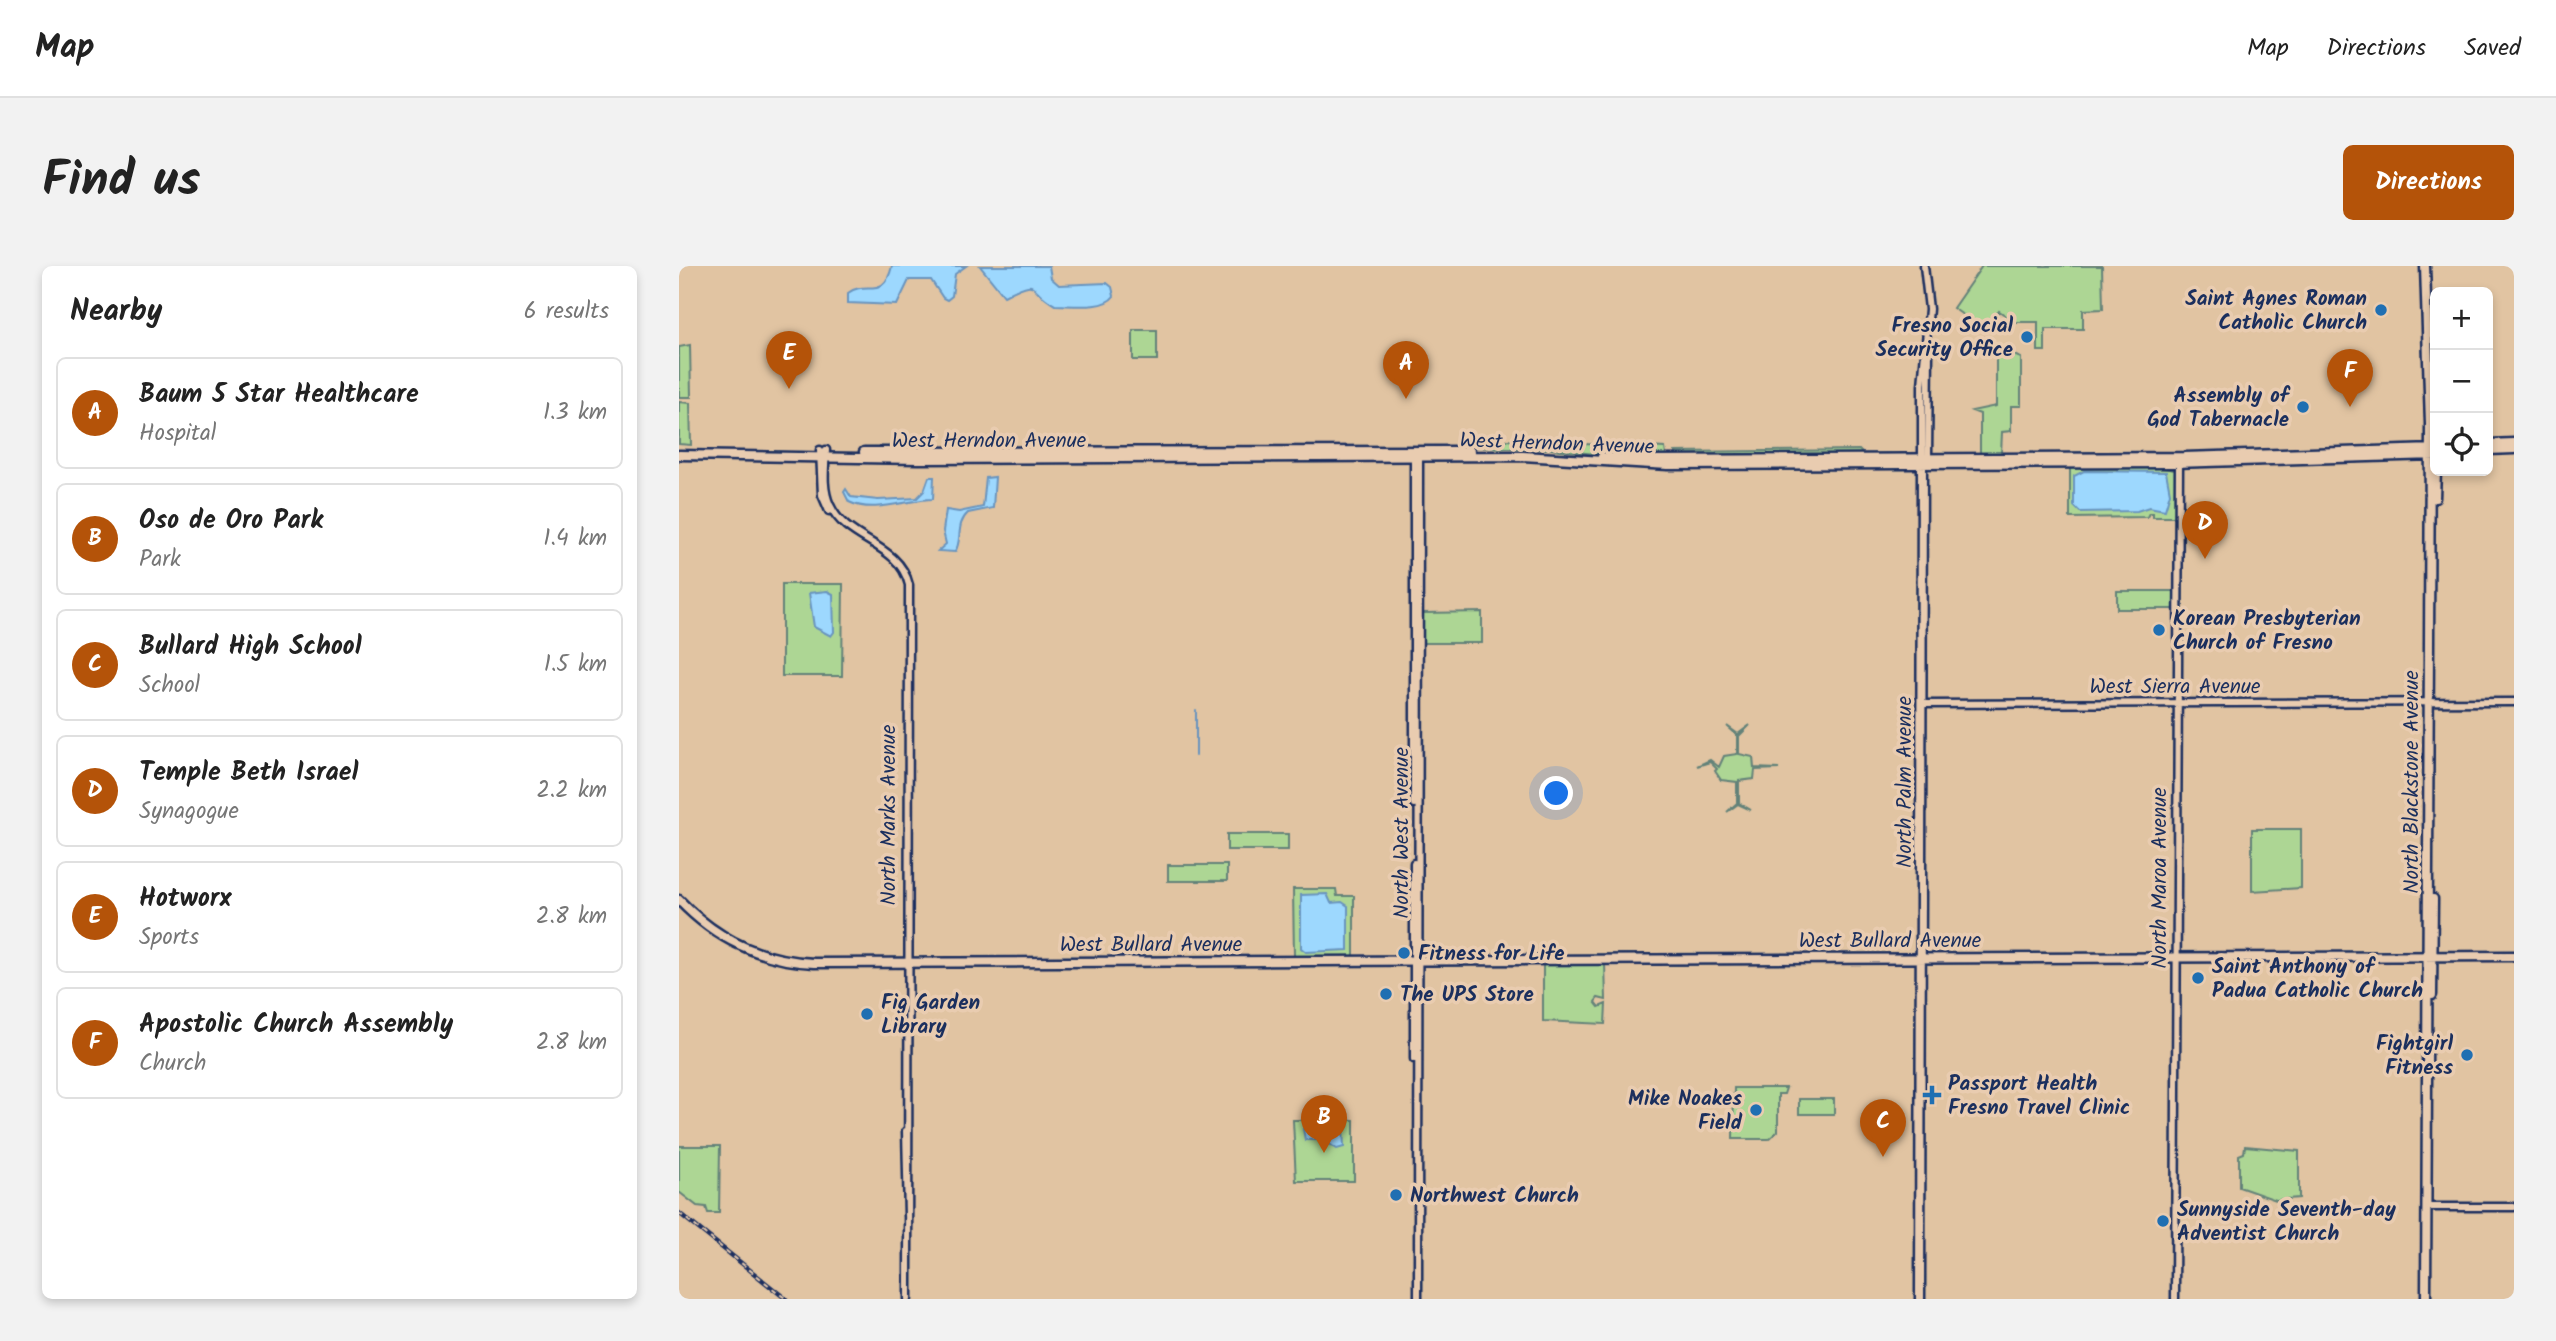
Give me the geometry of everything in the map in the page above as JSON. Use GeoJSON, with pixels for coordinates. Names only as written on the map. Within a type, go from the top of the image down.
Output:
{"type":"FeatureCollection","features":[{"type":"Feature","properties":{"kind":"main road","name":"North Palm Avenue"},"geometry":{"type":"LineString","coordinates":[[1922,1299],[1922,907],[1926,651],[1924,402],[1934,310],[1926,266]]}},
{"type":"Feature","properties":{"kind":"main road","name":"North Palm Avenue"},"geometry":{"type":"LineString","coordinates":[[1924,957],[1926,928],[1922,621],[1927,427],[1922,377],[1929,309],[1926,266]]}},
{"type":"Feature","properties":{"kind":"main road"},"geometry":{"type":"LineString","coordinates":[[2427,266],[2430,384]]}},
{"type":"Feature","properties":{"kind":"main road"},"geometry":{"type":"LineString","coordinates":[[2427,266],[2432,350]]}},
{"type":"Feature","properties":{"kind":"main road"},"geometry":{"type":"LineString","coordinates":[[2428,355],[2430,359]]}},
{"type":"Feature","properties":{"kind":"main road"},"geometry":{"type":"LineString","coordinates":[[2493,444],[2514,443]]}},
{"type":"Feature","properties":{"kind":"main road"},"geometry":{"type":"LineString","coordinates":[[2493,450],[2514,449]]}},
{"type":"Feature","properties":{"kind":"main road","name":"West Herndon Avenue"},"geometry":{"type":"LineString","coordinates":[[679,453],[823,453],[911,459],[1416,453],[1541,456],[1641,465],[2179,460],[2430,452]]}},
{"type":"Feature","properties":{"kind":"main road"},"geometry":{"type":"LineString","coordinates":[[823,453],[822,495],[836,521],[855,530]]}},
{"type":"Feature","properties":{"kind":"main road","name":"North Marks Avenue"},"geometry":{"type":"LineString","coordinates":[[823,453],[829,503],[838,518],[894,557],[909,585],[910,930],[906,1007],[908,1216]]}},
{"type":"Feature","properties":{"kind":"main road","name":"North West Avenue"},"geometry":{"type":"LineString","coordinates":[[1416,453],[1416,497]]}},
{"type":"Feature","properties":{"kind":"main road","name":"North West Avenue"},"geometry":{"type":"LineString","coordinates":[[1416,453],[1416,1299]]}},
{"type":"Feature","properties":{"kind":"main road","name":"North Maroa Avenue"},"geometry":{"type":"LineString","coordinates":[[2175,1299],[2179,460]]}},
{"type":"Feature","properties":{"kind":"main road"},"geometry":{"type":"LineString","coordinates":[[2431,476],[2432,510]]}},
{"type":"Feature","properties":{"kind":"main road","name":"North Blackstone Avenue"},"geometry":{"type":"LineString","coordinates":[[2428,1299],[2429,1012],[2433,849],[2428,816],[2434,652],[2430,620],[2432,510],[2435,476]]}},
{"type":"Feature","properties":{"kind":"main road","name":"North West Avenue"},"geometry":{"type":"LineString","coordinates":[[1416,509],[1419,530],[1414,1016],[1416,1299]]}},
{"type":"Feature","properties":{"kind":"main road","name":"North Blackstone Avenue"},"geometry":{"type":"LineString","coordinates":[[2428,1299],[2426,1263],[2432,1032],[2427,980],[2430,955],[2435,531],[2432,510]]}},
{"type":"Feature","properties":{"kind":"main road","name":"North Marks Avenue"},"geometry":{"type":"LineString","coordinates":[[836,521],[889,558],[904,582],[906,909],[910,1016],[908,1299]]}},
{"type":"Feature","properties":{"kind":"main road"},"geometry":{"type":"LineString","coordinates":[[1923,523],[1926,555]]}},
{"type":"Feature","properties":{"kind":"main road"},"geometry":{"type":"LineString","coordinates":[[1922,621],[1926,651]]}},
{"type":"Feature","properties":{"kind":"main road","name":"West Sierra Avenue"},"geometry":{"type":"LineString","coordinates":[[1924,704],[2514,702]]}},
{"type":"Feature","properties":{"kind":"main road"},"geometry":{"type":"LineString","coordinates":[[906,859],[910,882]]}},
{"type":"Feature","properties":{"kind":"main road"},"geometry":{"type":"LineString","coordinates":[[679,894],[702,919]]}},
{"type":"Feature","properties":{"kind":"main road"},"geometry":{"type":"LineString","coordinates":[[679,901],[702,919]]}},
{"type":"Feature","properties":{"kind":"main road"},"geometry":{"type":"LineString","coordinates":[[1922,907],[1926,928]]}},
{"type":"Feature","properties":{"kind":"main road"},"geometry":{"type":"LineString","coordinates":[[906,909],[910,930]]}},
{"type":"Feature","properties":{"kind":"main road","name":"West Bullard Avenue"},"geometry":{"type":"LineString","coordinates":[[702,919],[743,947],[783,958],[866,962]]}},
{"type":"Feature","properties":{"kind":"main road"},"geometry":{"type":"LineString","coordinates":[[2377,957],[2398,953]]}},
{"type":"Feature","properties":{"kind":"main road","name":"West Bullard Avenue"},"geometry":{"type":"LineString","coordinates":[[802,961],[1416,961],[2398,953],[2430,955]]}},
{"type":"Feature","properties":{"kind":"main road"},"geometry":{"type":"LineString","coordinates":[[2430,955],[2514,954]]}},
{"type":"Feature","properties":{"kind":"main road","name":"West Bullard Avenue"},"geometry":{"type":"LineString","coordinates":[[2367,955],[2430,955]]}},
{"type":"Feature","properties":{"kind":"main road"},"geometry":{"type":"LineString","coordinates":[[906,1007],[910,1016]]}},
{"type":"Feature","properties":{"kind":"main road"},"geometry":{"type":"LineString","coordinates":[[1414,1016],[1418,1054]]}},
{"type":"Feature","properties":{"kind":"main road"},"geometry":{"type":"LineString","coordinates":[[906,1032],[909,1046]]}},
{"type":"Feature","properties":{"kind":"main road"},"geometry":{"type":"LineString","coordinates":[[2428,1207],[2514,1207]]}},
{"type":"Feature","properties":{"kind":"main road"},"geometry":{"type":"LineString","coordinates":[[2426,1263],[2430,1287]]}},
{"type":"Feature","properties":{"kind":"green space"},"geometry":{"type":"Polygon","coordinates":[[[1982,266],[2102,266],[2103,309],[2083,310],[2083,329],[2045,329],[2045,351],[2038,351],[2038,322],[2015,322],[1999,311],[1987,328],[1982,325],[1980,327],[1953,308],[1982,266]]]}},
{"type":"Feature","properties":{"kind":"green space"},"geometry":{"type":"Polygon","coordinates":[[[1133,330],[1157,330],[1157,360],[1133,360],[1133,330]]]}},
{"type":"Feature","properties":{"kind":"green space"},"geometry":{"type":"Polygon","coordinates":[[[690,345],[691,397],[679,397],[679,347],[690,345]]]}},
{"type":"Feature","properties":{"kind":"green space"},"geometry":{"type":"Polygon","coordinates":[[[1996,348],[2021,358],[2021,406],[2011,406],[2011,431],[2002,432],[2001,454],[1980,454],[1980,414],[1972,411],[1996,406],[1996,348]]]}},
{"type":"Feature","properties":{"kind":"green space"},"geometry":{"type":"Polygon","coordinates":[[[679,402],[690,403],[691,445],[679,444],[679,402]]]}},
{"type":"Feature","properties":{"kind":"green space"},"geometry":{"type":"Polygon","coordinates":[[[1483,439],[1665,448],[1666,455],[1603,455],[1551,449],[1421,446],[1478,446],[1478,441],[1483,439]]]}},
{"type":"Feature","properties":{"kind":"green space"},"geometry":{"type":"Polygon","coordinates":[[[1859,450],[1863,454],[1917,454],[1679,457],[1675,452],[1859,450]]]}},
{"type":"Feature","properties":{"kind":"green space"},"geometry":{"type":"Polygon","coordinates":[[[2150,466],[2175,470],[2175,517],[2153,517],[2153,513],[2149,513],[2147,517],[2070,518],[2070,467],[2150,466]]]}},
{"type":"Feature","properties":{"kind":"green space"},"geometry":{"type":"Polygon","coordinates":[[[782,584],[843,584],[842,676],[782,676],[782,584]]]}},
{"type":"Feature","properties":{"kind":"green space"},"geometry":{"type":"Polygon","coordinates":[[[2117,591],[2175,591],[2174,609],[2117,609],[2117,591]]]}},
{"type":"Feature","properties":{"kind":"green space"},"geometry":{"type":"Polygon","coordinates":[[[1482,612],[1482,643],[1421,643],[1423,613],[1482,612]]]}},
{"type":"Feature","properties":{"kind":"green space"},"geometry":{"type":"Polygon","coordinates":[[[1750,725],[1739,736],[1739,754],[1753,757],[1754,768],[1779,769],[1755,770],[1754,779],[1739,781],[1739,803],[1751,810],[1738,804],[1727,812],[1737,803],[1737,782],[1721,780],[1715,771],[1717,769],[1710,762],[1697,766],[1710,760],[1719,767],[1724,756],[1737,754],[1737,735],[1727,726],[1738,734],[1750,725]]]}},
{"type":"Feature","properties":{"kind":"green space"},"geometry":{"type":"Polygon","coordinates":[[[2252,829],[2301,829],[2301,888],[2252,891],[2252,829]]]}},
{"type":"Feature","properties":{"kind":"green space"},"geometry":{"type":"Polygon","coordinates":[[[1227,834],[1288,834],[1288,850],[1227,850],[1227,834]]]}},
{"type":"Feature","properties":{"kind":"green space"},"geometry":{"type":"Polygon","coordinates":[[[1168,865],[1227,865],[1227,881],[1168,881],[1168,865]]]}},
{"type":"Feature","properties":{"kind":"green space"},"geometry":{"type":"Polygon","coordinates":[[[1293,889],[1336,889],[1337,896],[1354,896],[1354,957],[1294,956],[1293,889]]]}},
{"type":"Feature","properties":{"kind":"green space"},"geometry":{"type":"Polygon","coordinates":[[[1605,963],[1606,1000],[1598,998],[1595,1002],[1599,1007],[1606,1004],[1605,1024],[1543,1021],[1543,964],[1605,963]]]}},
{"type":"Feature","properties":{"kind":"green space","name":"Mike Noakes Field"},"geometry":{"type":"Polygon","coordinates":[[[1734,1088],[1786,1088],[1784,1094],[1778,1094],[1778,1131],[1769,1139],[1733,1139],[1734,1088]]]}},
{"type":"Feature","properties":{"kind":"green space"},"geometry":{"type":"Polygon","coordinates":[[[1799,1099],[1834,1099],[1834,1114],[1799,1114],[1799,1099]]]}},
{"type":"Feature","properties":{"kind":"green space"},"geometry":{"type":"Polygon","coordinates":[[[1293,1120],[1354,1120],[1354,1181],[1296,1181],[1293,1120]]]}},
{"type":"Feature","properties":{"kind":"green space"},"geometry":{"type":"Polygon","coordinates":[[[679,1146],[720,1146],[719,1213],[708,1213],[706,1207],[697,1206],[679,1192],[679,1146]]]}},
{"type":"Feature","properties":{"kind":"green space"},"geometry":{"type":"Polygon","coordinates":[[[2245,1146],[2299,1151],[2299,1198],[2276,1200],[2239,1187],[2239,1155],[2244,1153],[2245,1146]]]}},
{"type":"Feature","properties":{"kind":"water"},"geometry":{"type":"Polygon","coordinates":[[[892,266],[966,266],[955,274],[952,296],[947,300],[931,280],[909,280],[897,305],[848,303],[848,293],[855,289],[884,283],[892,266]]]}},
{"type":"Feature","properties":{"kind":"water"},"geometry":{"type":"Polygon","coordinates":[[[980,266],[1049,266],[1051,278],[1059,285],[1107,283],[1112,287],[1114,296],[1095,305],[1055,305],[1029,286],[1004,296],[980,266]]]}},
{"type":"Feature","properties":{"kind":"water"},"geometry":{"type":"Polygon","coordinates":[[[2084,471],[2166,472],[2170,493],[2165,510],[2149,507],[2137,511],[2080,512],[2074,506],[2074,476],[2084,471]]]}},
{"type":"Feature","properties":{"kind":"water"},"geometry":{"type":"Polygon","coordinates":[[[929,477],[934,477],[933,499],[868,507],[849,502],[844,492],[846,489],[851,497],[878,500],[917,498],[924,491],[929,477]]]}},
{"type":"Feature","properties":{"kind":"water"},"geometry":{"type":"Polygon","coordinates":[[[995,477],[993,508],[968,513],[960,527],[955,552],[938,551],[946,544],[943,531],[946,510],[959,512],[983,507],[986,478],[995,477]]]}},
{"type":"Feature","properties":{"kind":"water"},"geometry":{"type":"Polygon","coordinates":[[[827,591],[833,594],[834,632],[831,636],[814,627],[809,593],[827,591]]]}},
{"type":"Feature","properties":{"kind":"water"},"geometry":{"type":"Polygon","coordinates":[[[1327,894],[1331,903],[1342,902],[1348,906],[1348,950],[1306,952],[1301,948],[1301,895],[1327,894]]]}},
{"type":"Feature","properties":{"kind":"water"},"geometry":{"type":"Polygon","coordinates":[[[1312,1126],[1343,1128],[1344,1147],[1337,1149],[1323,1140],[1305,1140],[1303,1129],[1312,1126]]]}},
{"type":"Feature","properties":{"kind":"waterway"},"geometry":{"type":"LineString","coordinates":[[1196,710],[1196,756]]}},
{"type":"Feature","properties":{"kind":"railway"},"geometry":{"type":"LineString","coordinates":[[679,1213],[786,1299]]}},
{"type":"Feature","properties":{"kind":"place","name":"Saint Agnes Roman Catholic Church"},"geometry":{"type":"Point","coordinates":[2381,310]}},
{"type":"Feature","properties":{"kind":"place","name":"Fresno Social Security Office"},"geometry":{"type":"Point","coordinates":[2027,337]}},
{"type":"Feature","properties":{"kind":"place","name":"Hotworx"},"geometry":{"type":"Point","coordinates":[789,389]}},
{"type":"Feature","properties":{"kind":"place","name":"Baum 5 Star Healthcare"},"geometry":{"type":"Point","coordinates":[1406,399]}},
{"type":"Feature","properties":{"kind":"place","name":"Assembly of God Tabernacle"},"geometry":{"type":"Point","coordinates":[2303,407]}},
{"type":"Feature","properties":{"kind":"place","name":"Apostolic Church Assembly"},"geometry":{"type":"Point","coordinates":[2350,407]}},
{"type":"Feature","properties":{"kind":"place","name":"Temple Beth Israel"},"geometry":{"type":"Point","coordinates":[2205,559]}},
{"type":"Feature","properties":{"kind":"place","name":"Korean Presbyterian Church of Fresno"},"geometry":{"type":"Point","coordinates":[2159,630]}},
{"type":"Feature","properties":{"kind":"place","name":"Fitness for Life"},"geometry":{"type":"Point","coordinates":[1404,953]}},
{"type":"Feature","properties":{"kind":"place","name":"Saint Anthony of Padua Catholic Church"},"geometry":{"type":"Point","coordinates":[2198,978]}},
{"type":"Feature","properties":{"kind":"place","name":"The UPS Store"},"geometry":{"type":"Point","coordinates":[1386,994]}},
{"type":"Feature","properties":{"kind":"place","name":"Fig Garden Library"},"geometry":{"type":"Point","coordinates":[867,1014]}},
{"type":"Feature","properties":{"kind":"place","name":"Fightgirl Fitness"},"geometry":{"type":"Point","coordinates":[2467,1055]}},
{"type":"Feature","properties":{"kind":"place","name":"Passport Health Fresno Travel Clinic"},"geometry":{"type":"Point","coordinates":[1932,1095]}},
{"type":"Feature","properties":{"kind":"place","name":"Mike Noakes Field"},"geometry":{"type":"Point","coordinates":[1756,1110]}},
{"type":"Feature","properties":{"kind":"place","name":"Oso de Oro Park"},"geometry":{"type":"Point","coordinates":[1324,1153]}},
{"type":"Feature","properties":{"kind":"place","name":"Bullard High School"},"geometry":{"type":"Point","coordinates":[1883,1157]}},
{"type":"Feature","properties":{"kind":"place","name":"Northwest Church"},"geometry":{"type":"Point","coordinates":[1396,1195]}},
{"type":"Feature","properties":{"kind":"place","name":"Sunnyside Seventh-day Adventist Church"},"geometry":{"type":"Point","coordinates":[2163,1221]}}]}
